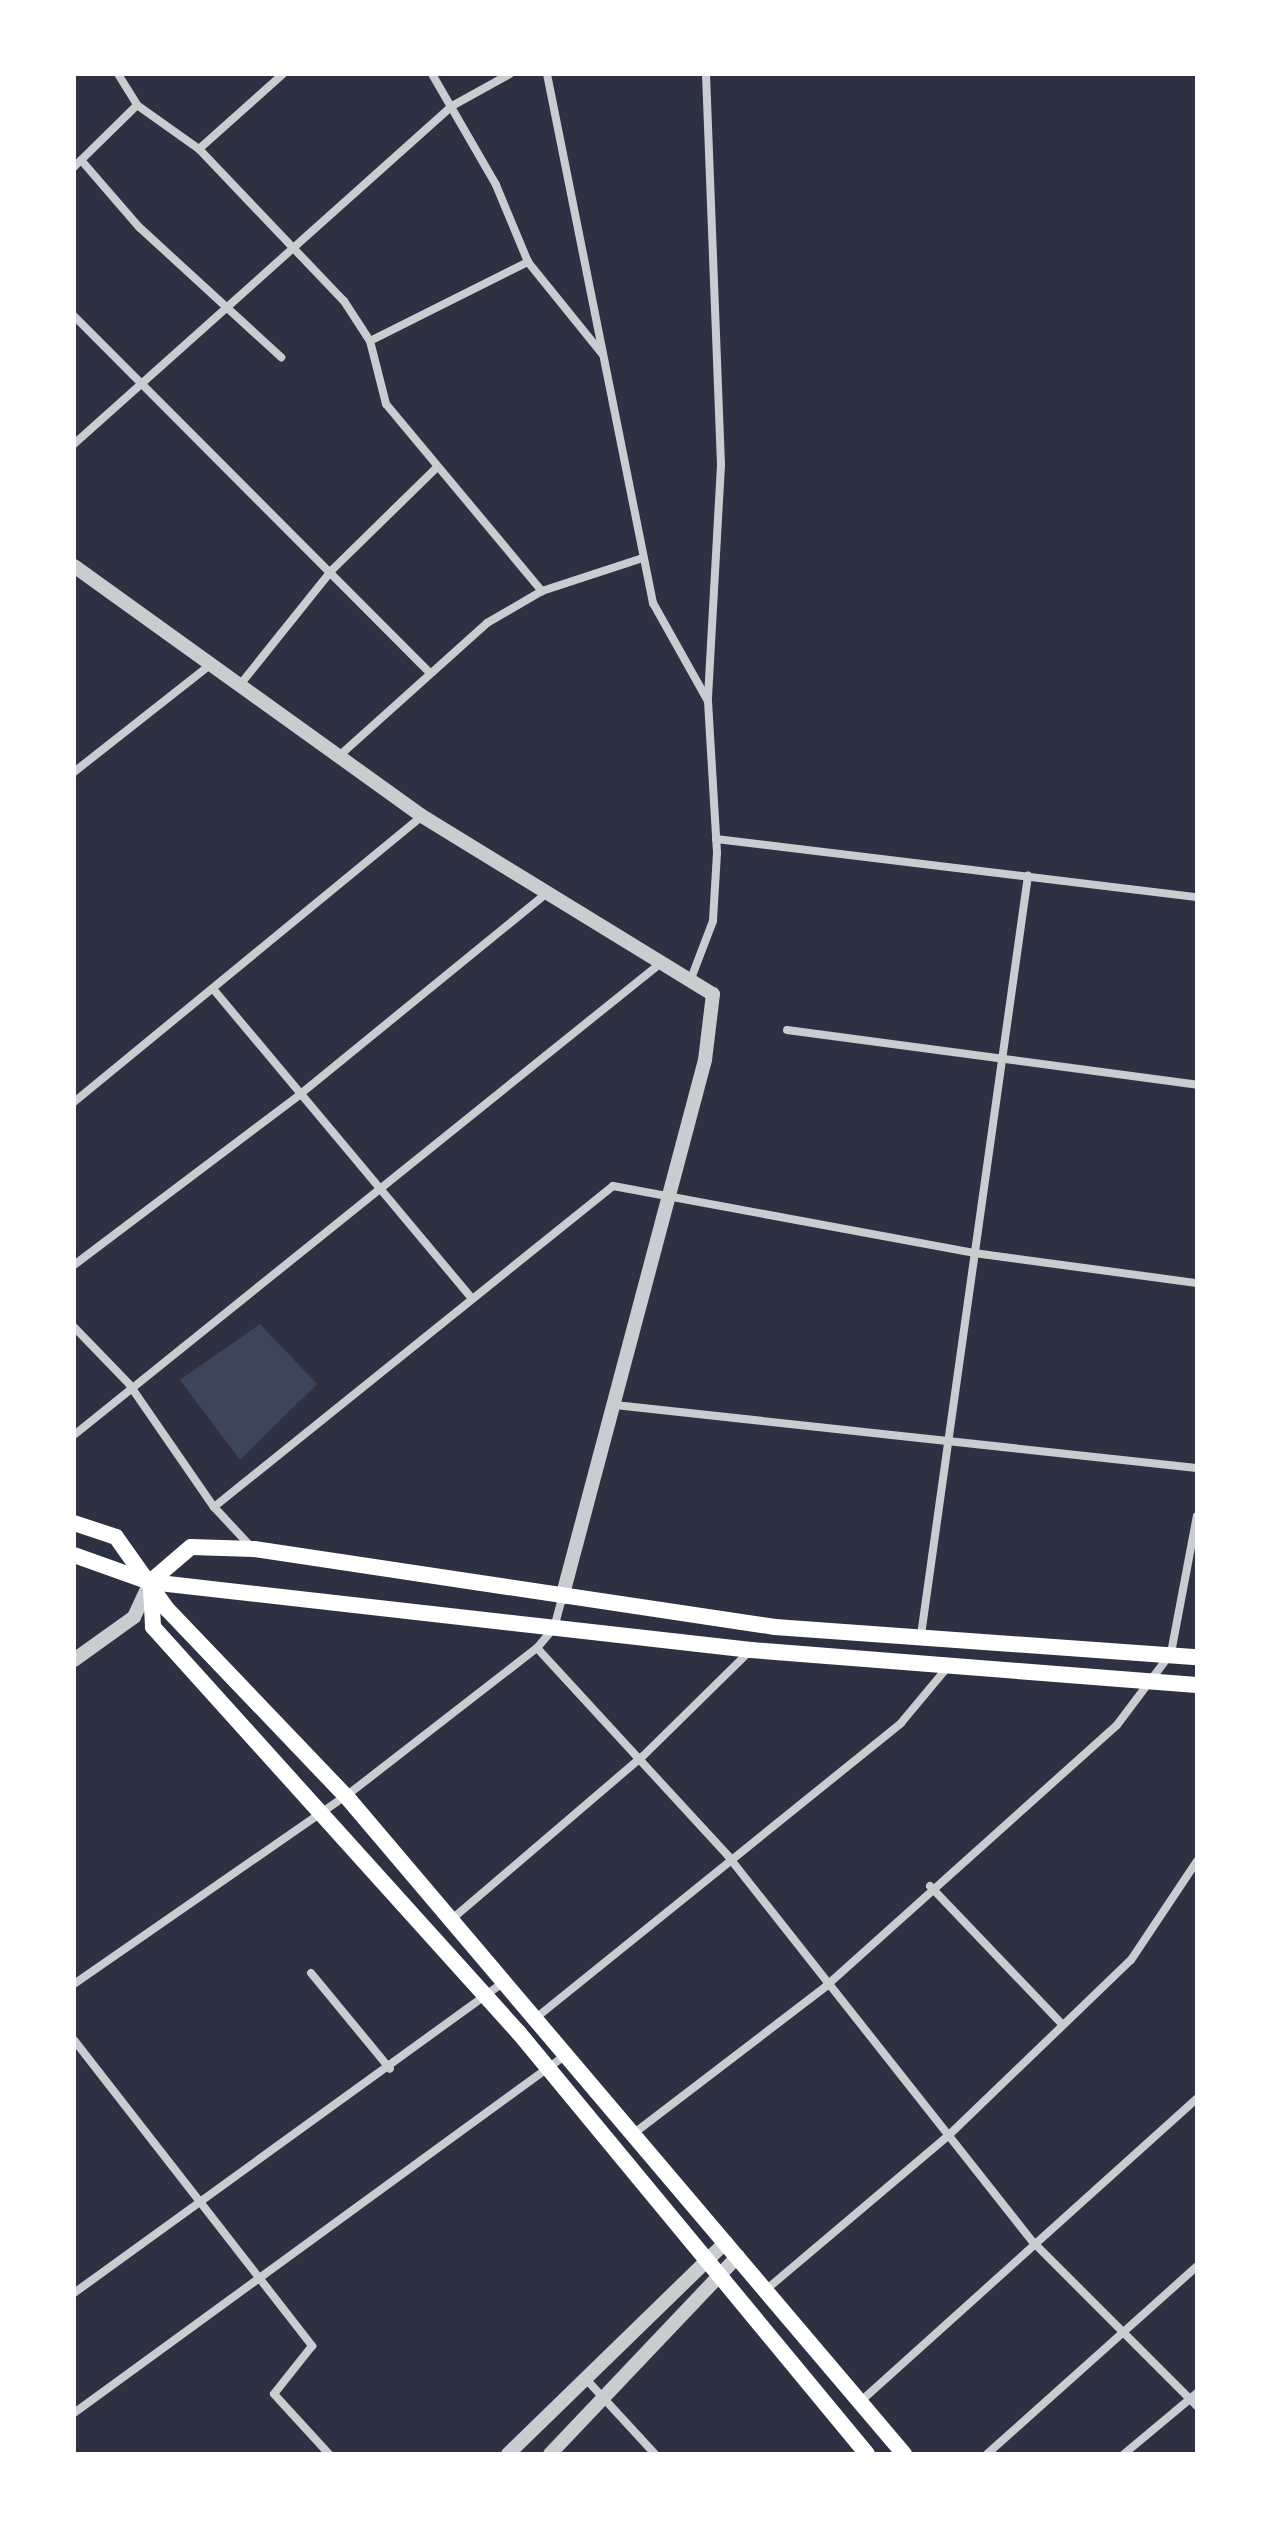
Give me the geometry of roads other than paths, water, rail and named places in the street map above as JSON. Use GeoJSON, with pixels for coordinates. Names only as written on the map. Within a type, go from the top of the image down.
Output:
{"type":"FeatureCollection","features":[{"type":"Feature","properties":{"kind":"main road"},"geometry":{"type":"LineString","coordinates":[[74,1523],[116,1537],[167,1609],[346,1796],[768,2288],[904,2454]]}},
{"type":"Feature","properties":{"kind":"main road"},"geometry":{"type":"LineString","coordinates":[[150,1582],[191,1547],[254,1549],[562,1598],[775,1627],[1197,1657]]}},
{"type":"Feature","properties":{"kind":"main road"},"geometry":{"type":"LineString","coordinates":[[74,1555],[150,1582],[751,1650],[946,1669],[1197,1685]]}},
{"type":"Feature","properties":{"kind":"main road"},"geometry":{"type":"LineString","coordinates":[[150,1582],[153,1627],[487,1997],[867,2454]]}},
{"type":"Feature","properties":{"kind":"street"},"geometry":{"type":"LineString","coordinates":[[118,74],[137,105],[199,149],[291,243],[370,341],[386,404],[436,468],[542,591]]}},
{"type":"Feature","properties":{"kind":"street"},"geometry":{"type":"LineString","coordinates":[[199,149],[283,74]]}},
{"type":"Feature","properties":{"kind":"street"},"geometry":{"type":"LineString","coordinates":[[432,74],[452,106],[528,262],[605,358]]}},
{"type":"Feature","properties":{"kind":"street"},"geometry":{"type":"LineString","coordinates":[[76,439],[291,243],[452,106],[510,74]]}},
{"type":"Feature","properties":{"kind":"street"},"geometry":{"type":"LineString","coordinates":[[547,74],[653,603],[708,701]]}},
{"type":"Feature","properties":{"kind":"street"},"geometry":{"type":"LineString","coordinates":[[692,976],[713,921],[716,839],[708,701],[721,465],[706,74]]}},
{"type":"Feature","properties":{"kind":"street"},"geometry":{"type":"LineString","coordinates":[[137,105],[77,164],[139,227],[227,301],[281,357]]}},
{"type":"Feature","properties":{"kind":"street"},"geometry":{"type":"LineString","coordinates":[[370,341],[528,262]]}},
{"type":"Feature","properties":{"kind":"street"},"geometry":{"type":"LineString","coordinates":[[74,316],[332,570],[430,673]]}},
{"type":"Feature","properties":{"kind":"street"},"geometry":{"type":"LineString","coordinates":[[243,681],[332,570],[436,468]]}},
{"type":"Feature","properties":{"kind":"street"},"geometry":{"type":"LineString","coordinates":[[339,756],[487,623],[542,591],[643,558]]}},
{"type":"Feature","properties":{"kind":"street"},"geometry":{"type":"LineString","coordinates":[[74,566],[243,681],[422,816],[692,976],[713,994],[705,1060],[663,1201],[615,1405],[554,1628],[537,1648],[346,1796],[74,1984]]}},
{"type":"Feature","properties":{"kind":"street"},"geometry":{"type":"LineString","coordinates":[[74,772],[215,661]]}},
{"type":"Feature","properties":{"kind":"street"},"geometry":{"type":"LineString","coordinates":[[74,1102],[422,816]]}},
{"type":"Feature","properties":{"kind":"street"},"geometry":{"type":"LineString","coordinates":[[716,839],[1197,897]]}},
{"type":"Feature","properties":{"kind":"street"},"geometry":{"type":"LineString","coordinates":[[921,1635],[945,1443],[1007,1062],[1028,876]]}},
{"type":"Feature","properties":{"kind":"street"},"geometry":{"type":"LineString","coordinates":[[74,1265],[298,1096],[551,890]]}},
{"type":"Feature","properties":{"kind":"street"},"geometry":{"type":"LineString","coordinates":[[74,1435],[129,1384],[381,1189],[664,961]]}},
{"type":"Feature","properties":{"kind":"street"},"geometry":{"type":"LineString","coordinates":[[214,990],[298,1096],[469,1295]]}},
{"type":"Feature","properties":{"kind":"street"},"geometry":{"type":"LineString","coordinates":[[787,1030],[1007,1062],[1197,1085]]}},
{"type":"Feature","properties":{"kind":"street"},"geometry":{"type":"LineString","coordinates":[[214,1507],[469,1295],[613,1186],[663,1201],[974,1253],[1197,1283]]}},
{"type":"Feature","properties":{"kind":"street"},"geometry":{"type":"LineString","coordinates":[[74,1327],[129,1384],[214,1507],[254,1549]]}},
{"type":"Feature","properties":{"kind":"street"},"geometry":{"type":"LineString","coordinates":[[615,1405],[1197,1468]]}},
{"type":"Feature","properties":{"kind":"street"},"geometry":{"type":"LineString","coordinates":[[633,2134],[825,1987],[930,1886],[1067,1774],[1152,1680],[1171,1653],[1197,1516]]}},
{"type":"Feature","properties":{"kind":"street"},"geometry":{"type":"LineString","coordinates":[[74,1660],[134,1617],[150,1582]]}},
{"type":"Feature","properties":{"kind":"street"},"geometry":{"type":"LineString","coordinates":[[537,1648],[642,1757],[728,1856],[825,1987],[950,2134],[1033,2242],[1195,2399],[1124,2454]]}},
{"type":"Feature","properties":{"kind":"street"},"geometry":{"type":"LineString","coordinates":[[452,1919],[642,1757],[751,1650]]}},
{"type":"Feature","properties":{"kind":"street"},"geometry":{"type":"LineString","coordinates":[[537,2017],[728,1856],[901,1723],[946,1669]]}},
{"type":"Feature","properties":{"kind":"street"},"geometry":{"type":"LineString","coordinates":[[768,2288],[950,2134],[1131,1960],[1197,1861]]}},
{"type":"Feature","properties":{"kind":"street"},"geometry":{"type":"LineString","coordinates":[[930,1886],[1063,2025]]}},
{"type":"Feature","properties":{"kind":"street"},"geometry":{"type":"LineString","coordinates":[[311,1973],[390,2069]]}},
{"type":"Feature","properties":{"kind":"street"},"geometry":{"type":"LineString","coordinates":[[74,2293],[390,2069],[505,1981]]}},
{"type":"Feature","properties":{"kind":"street"},"geometry":{"type":"LineString","coordinates":[[74,2040],[312,2346],[274,2394],[329,2454]]}},
{"type":"Feature","properties":{"kind":"street"},"geometry":{"type":"LineString","coordinates":[[74,2413],[567,2054]]}},
{"type":"Feature","properties":{"kind":"street"},"geometry":{"type":"LineString","coordinates":[[861,2401],[1033,2242],[1197,2098]]}},
{"type":"Feature","properties":{"kind":"street"},"geometry":{"type":"LineString","coordinates":[[508,2454],[583,2377],[726,2242]]}},
{"type":"Feature","properties":{"kind":"street"},"geometry":{"type":"LineString","coordinates":[[550,2454],[603,2394],[738,2256]]}},
{"type":"Feature","properties":{"kind":"street"},"geometry":{"type":"LineString","coordinates":[[987,2454],[1197,2266]]}},
{"type":"Feature","properties":{"kind":"street"},"geometry":{"type":"LineString","coordinates":[[583,2377],[603,2394],[655,2454]]}}]}
